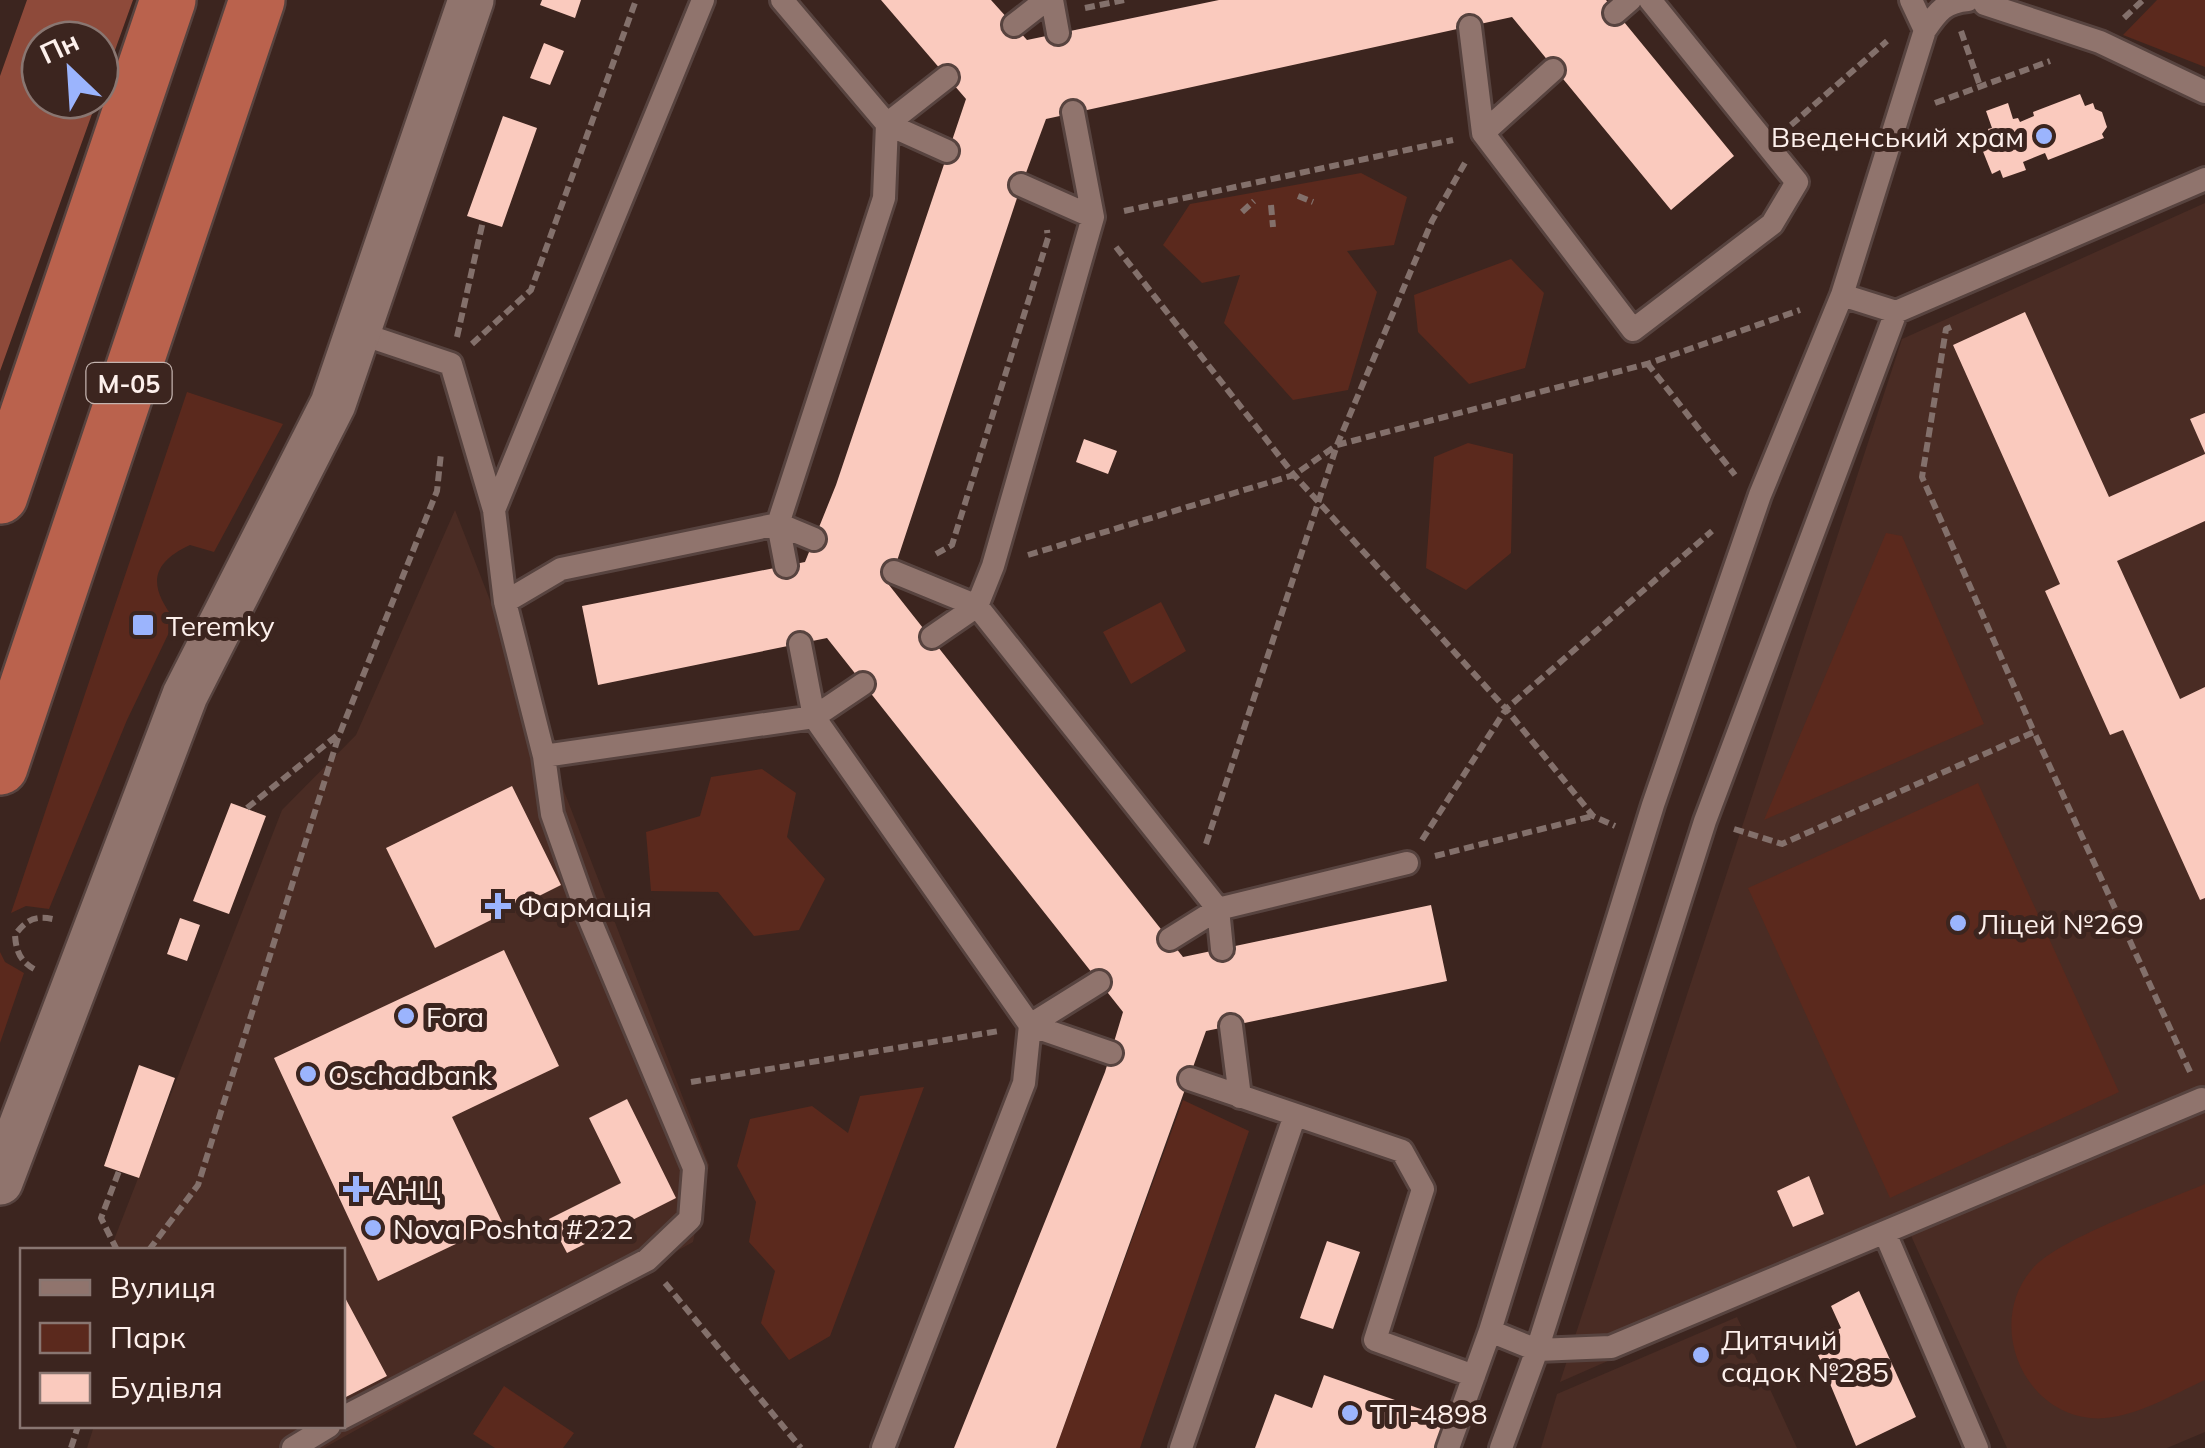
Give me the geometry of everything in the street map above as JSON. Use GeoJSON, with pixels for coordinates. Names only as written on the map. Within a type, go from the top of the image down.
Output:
{"type":"FeatureCollection","features":[{"type":"Feature","properties":{"kind":"highway","name":"М-05"},"geometry":{"type":"LineString","coordinates":[[0,496],[168,0]]}},
{"type":"Feature","properties":{"kind":"highway","name":"М-05"},"geometry":{"type":"LineString","coordinates":[[0,767],[257,0]]}},
{"type":"Feature","properties":{"kind":"street"},"geometry":{"type":"LineString","coordinates":[[0,1182],[185,695],[333,404],[471,0]]}},
{"type":"Feature","properties":{"kind":"lane"},"geometry":{"type":"LineString","coordinates":[[494,510],[704,0]]}},
{"type":"Feature","properties":{"kind":"lane"},"geometry":{"type":"LineString","coordinates":[[782,0],[887,124],[947,151]]}},
{"type":"Feature","properties":{"kind":"lane"},"geometry":{"type":"LineString","coordinates":[[1014,25],[1049,0],[1058,34]]}},
{"type":"Feature","properties":{"kind":"lane"},"geometry":{"type":"LineString","coordinates":[[1470,26],[1482,133],[1633,330],[1772,224],[1796,182],[1650,0]]}},
{"type":"Feature","properties":{"kind":"lane"},"geometry":{"type":"LineString","coordinates":[[1448,1448],[1490,1331],[1653,805],[1756,495],[1842,296],[1896,117],[1918,15],[1971,1],[2100,42],[2205,92]]}},
{"type":"Feature","properties":{"kind":"lane"},"geometry":{"type":"LineString","coordinates":[[1482,133],[1553,70]]}},
{"type":"Feature","properties":{"kind":"lane"},"geometry":{"type":"LineString","coordinates":[[786,566],[778,524],[884,198],[887,124],[948,76]]}},
{"type":"Feature","properties":{"kind":"lane"},"geometry":{"type":"LineString","coordinates":[[932,637],[977,606],[994,566],[1094,218],[1073,112]]}},
{"type":"Feature","properties":{"kind":"lane"},"geometry":{"type":"LineString","coordinates":[[1842,296],[1896,312],[2205,179]]}},
{"type":"Feature","properties":{"kind":"lane"},"geometry":{"type":"LineString","coordinates":[[1021,184],[1094,218]]}},
{"type":"Feature","properties":{"kind":"lane"},"geometry":{"type":"LineString","coordinates":[[1501,1448],[1537,1350],[1705,821],[1896,312]]}},
{"type":"Feature","properties":{"kind":"lane"},"geometry":{"type":"LineString","coordinates":[[345,1416],[647,1260],[690,1218],[694,1168],[575,880],[552,814],[544,756],[505,602],[494,510],[450,364],[356,332]]}},
{"type":"Feature","properties":{"kind":"lane"},"geometry":{"type":"LineString","coordinates":[[505,602],[560,568],[778,524],[814,539]]}},
{"type":"Feature","properties":{"kind":"lane"},"geometry":{"type":"LineString","coordinates":[[894,572],[977,606],[1218,909],[1222,949]]}},
{"type":"Feature","properties":{"kind":"lane"},"geometry":{"type":"LineString","coordinates":[[800,644],[814,717],[1030,1026],[1111,1053]]}},
{"type":"Feature","properties":{"kind":"lane"},"geometry":{"type":"LineString","coordinates":[[544,756],[814,717],[863,684]]}},
{"type":"Feature","properties":{"kind":"lane"},"geometry":{"type":"LineString","coordinates":[[1170,939],[1218,909],[1406,863]]}},
{"type":"Feature","properties":{"kind":"lane"},"geometry":{"type":"LineString","coordinates":[[1030,1026],[1099,982]]}},
{"type":"Feature","properties":{"kind":"lane"},"geometry":{"type":"LineString","coordinates":[[883,1448],[1024,1082],[1030,1026]]}},
{"type":"Feature","properties":{"kind":"lane"},"geometry":{"type":"LineString","coordinates":[[1231,1026],[1240,1097]]}},
{"type":"Feature","properties":{"kind":"lane"},"geometry":{"type":"LineString","coordinates":[[1190,1080],[1402,1152],[1423,1189],[1375,1340],[1474,1376]]}},
{"type":"Feature","properties":{"kind":"lane"},"geometry":{"type":"LineString","coordinates":[[1490,1331],[1537,1350],[1611,1347],[2202,1100]]}},
{"type":"Feature","properties":{"kind":"lane"},"geometry":{"type":"LineString","coordinates":[[1181,1448],[1295,1116]]}},
{"type":"Feature","properties":{"kind":"lane"},"geometry":{"type":"LineString","coordinates":[[1886,1234],[1978,1448]]}},
{"type":"Feature","properties":{"kind":"path"},"geometry":{"type":"LineString","coordinates":[[450,364],[531,290],[636,0]]}},
{"type":"Feature","properties":{"kind":"path"},"geometry":{"type":"LineString","coordinates":[[1074,10],[1124,0]]}},
{"type":"Feature","properties":{"kind":"path"},"geometry":{"type":"LineString","coordinates":[[1971,1],[1980,86]]}},
{"type":"Feature","properties":{"kind":"path"},"geometry":{"type":"LineString","coordinates":[[1768,146],[1918,15]]}},
{"type":"Feature","properties":{"kind":"path"},"geometry":{"type":"LineString","coordinates":[[1896,117],[2100,42]]}},
{"type":"Feature","properties":{"kind":"path"},"geometry":{"type":"LineString","coordinates":[[1406,863],[1594,816],[1506,709],[1294,475],[1094,218],[1482,133]]}},
{"type":"Feature","properties":{"kind":"path"},"geometry":{"type":"LineString","coordinates":[[1194,879],[1337,445],[1432,221],[1482,133]]}},
{"type":"Feature","properties":{"kind":"path"},"geometry":{"type":"LineString","coordinates":[[1298,196],[1313,202]]}},
{"type":"Feature","properties":{"kind":"path"},"geometry":{"type":"LineString","coordinates":[[1242,212],[1254,202]]}},
{"type":"Feature","properties":{"kind":"path"},"geometry":{"type":"LineString","coordinates":[[1270,204],[1273,227]]}},
{"type":"Feature","properties":{"kind":"path"},"geometry":{"type":"LineString","coordinates":[[918,549],[934,555],[952,544],[1048,238],[1046,216]]}},
{"type":"Feature","properties":{"kind":"path"},"geometry":{"type":"LineString","coordinates":[[450,364],[483,221]]}},
{"type":"Feature","properties":{"kind":"path"},"geometry":{"type":"LineString","coordinates":[[994,566],[1294,475],[1337,445],[1648,364],[1842,296]]}},
{"type":"Feature","properties":{"kind":"path"},"geometry":{"type":"LineString","coordinates":[[1963,321],[1946,329],[1922,477],[2202,1100]]}},
{"type":"Feature","properties":{"kind":"path"},"geometry":{"type":"LineString","coordinates":[[1406,863],[1506,709],[1756,495],[1648,364],[1633,330]]}},
{"type":"Feature","properties":{"kind":"path"},"geometry":{"type":"LineString","coordinates":[[150,1248],[198,1184],[340,734],[437,491],[443,437]]}},
{"type":"Feature","properties":{"kind":"path"},"geometry":{"type":"LineString","coordinates":[[1705,821],[1782,844],[2034,732]]}},
{"type":"Feature","properties":{"kind":"path"},"geometry":{"type":"LineString","coordinates":[[247,808],[340,734]]}},
{"type":"Feature","properties":{"kind":"path"},"geometry":{"type":"LineString","coordinates":[[42,973],[25,964],[16,951],[14,935],[25,921],[42,916],[63,922]]}},
{"type":"Feature","properties":{"kind":"path"},"geometry":{"type":"LineString","coordinates":[[660,1088],[1030,1026]]}},
{"type":"Feature","properties":{"kind":"path"},"geometry":{"type":"LineString","coordinates":[[115,1248],[101,1218],[119,1171]]}},
{"type":"Feature","properties":{"kind":"path"},"geometry":{"type":"LineString","coordinates":[[647,1260],[801,1448]]}},
{"type":"Feature","properties":{"kind":"shaded area"},"geometry":{"type":"Polygon","coordinates":[[[27,0],[133,0],[120,36],[120,20],[20,20],[20,120],[90,120],[0,371],[0,76],[27,0]]]}},
{"type":"Feature","properties":{"kind":"shaded area","name":"Ліцей №269"},"geometry":{"type":"Polygon","coordinates":[[[2205,203],[2205,1432],[2167,1448],[2007,1448],[1908,1229],[1560,1382],[1902,339],[2205,203]]]}},
{"type":"Feature","properties":{"kind":"shaded area"},"geometry":{"type":"Polygon","coordinates":[[[455,510],[709,1165],[693,1242],[324,1448],[87,1448],[93,1428],[345,1428],[345,1248],[111,1248],[282,810],[356,735],[455,510]]]}},
{"type":"Feature","properties":{"kind":"shaded area","name":"Дитячий садок №285"},"geometry":{"type":"Polygon","coordinates":[[[1737,1317],[1797,1448],[1541,1448],[1557,1394],[1737,1317]]]}},
{"type":"Feature","properties":{"kind":"green space"},"geometry":{"type":"Polygon","coordinates":[[[2157,0],[2205,0],[2205,67],[2123,35],[2157,0]]]}},
{"type":"Feature","properties":{"kind":"green space"},"geometry":{"type":"Polygon","coordinates":[[[1361,173],[1407,197],[1394,245],[1347,251],[1377,292],[1348,390],[1293,400],[1224,323],[1240,275],[1202,283],[1163,245],[1190,204],[1361,173]]]}},
{"type":"Feature","properties":{"kind":"green space"},"geometry":{"type":"Polygon","coordinates":[[[1511,259],[1544,293],[1525,368],[1469,384],[1418,332],[1414,295],[1511,259]]]}},
{"type":"Feature","properties":{"kind":"green space"},"geometry":{"type":"Polygon","coordinates":[[[187,392],[283,424],[214,552],[190,545],[160,568],[158,587],[175,620],[127,720],[49,909],[26,906],[11,913],[187,392]]]}},
{"type":"Feature","properties":{"kind":"green space"},"geometry":{"type":"Polygon","coordinates":[[[1468,443],[1513,454],[1511,553],[1466,590],[1426,568],[1434,457],[1468,443]]]}},
{"type":"Feature","properties":{"kind":"green space"},"geometry":{"type":"Polygon","coordinates":[[[1886,533],[1902,536],[1984,724],[1764,820],[1886,533]]]}},
{"type":"Feature","properties":{"kind":"green space"},"geometry":{"type":"Polygon","coordinates":[[[1161,602],[1186,651],[1131,684],[1103,632],[1161,602]]]}},
{"type":"Feature","properties":{"kind":"green space"},"geometry":{"type":"Polygon","coordinates":[[[762,769],[796,793],[787,837],[825,879],[799,930],[754,936],[718,892],[651,891],[646,832],[700,816],[711,777],[762,769]]]}},
{"type":"Feature","properties":{"kind":"green space"},"geometry":{"type":"Polygon","coordinates":[[[1978,783],[2119,1092],[1890,1198],[1748,888],[1978,783]]]}},
{"type":"Feature","properties":{"kind":"green space"},"geometry":{"type":"Polygon","coordinates":[[[0,952],[5,962],[24,973],[0,1043],[0,952]]]}},
{"type":"Feature","properties":{"kind":"green space"},"geometry":{"type":"Polygon","coordinates":[[[924,1087],[830,1336],[789,1360],[761,1323],[775,1271],[749,1242],[756,1202],[737,1166],[750,1119],[812,1106],[848,1133],[860,1096],[924,1087]]]}},
{"type":"Feature","properties":{"kind":"green space"},"geometry":{"type":"Polygon","coordinates":[[[1183,1100],[1249,1131],[1140,1448],[1056,1448],[1183,1100]]]}},
{"type":"Feature","properties":{"kind":"green space"},"geometry":{"type":"Polygon","coordinates":[[[2205,1184],[2205,1380],[2149,1406],[2105,1418],[2065,1411],[2045,1398],[2028,1380],[2017,1359],[2012,1336],[2013,1311],[2020,1288],[2034,1267],[2089,1232],[2205,1184]]]}},
{"type":"Feature","properties":{"kind":"green space"},"geometry":{"type":"Polygon","coordinates":[[[504,1386],[574,1433],[563,1448],[495,1448],[473,1434],[504,1386]]]}},
{"type":"Feature","properties":{"kind":"building"},"geometry":{"type":"Polygon","coordinates":[[[542,0],[581,0],[575,18],[540,5],[542,0]]]}},
{"type":"Feature","properties":{"kind":"building"},"geometry":{"type":"Polygon","coordinates":[[[881,0],[991,0],[1027,40],[1219,0],[1606,0],[1734,156],[1671,210],[1512,17],[1046,119],[889,585],[1183,957],[1431,905],[1447,981],[1206,1031],[1056,1448],[954,1448],[1105,1072],[1123,1012],[827,638],[598,685],[582,606],[805,562],[836,485],[966,99],[881,0]]]}},
{"type":"Feature","properties":{"kind":"building"},"geometry":{"type":"Polygon","coordinates":[[[544,43],[564,51],[550,85],[530,78],[544,43]]]}},
{"type":"Feature","properties":{"kind":"building","name":"Введенський храм"},"geometry":{"type":"Polygon","coordinates":[[[2080,94],[2085,106],[2093,103],[2102,112],[2107,127],[2104,138],[2048,160],[2045,153],[2023,162],[2026,170],[2003,178],[2000,170],[1992,174],[1978,139],[1990,134],[1988,129],[1992,128],[1986,111],[2008,103],[2013,119],[2020,122],[2034,116],[2033,112],[2080,94]]]}},
{"type":"Feature","properties":{"kind":"building"},"geometry":{"type":"Polygon","coordinates":[[[503,116],[537,128],[502,227],[467,216],[503,116]]]}},
{"type":"Feature","properties":{"kind":"building"},"geometry":{"type":"Polygon","coordinates":[[[2025,312],[2109,497],[2205,454],[2205,521],[2117,561],[2180,699],[2205,687],[2205,898],[2200,900],[2123,730],[2110,735],[2045,591],[2060,584],[1953,345],[2025,312]]]}},
{"type":"Feature","properties":{"kind":"building"},"geometry":{"type":"Polygon","coordinates":[[[2205,413],[2205,453],[2190,419],[2205,413]]]}},
{"type":"Feature","properties":{"kind":"building"},"geometry":{"type":"Polygon","coordinates":[[[1084,439],[1117,451],[1108,474],[1076,462],[1084,439]]]}},
{"type":"Feature","properties":{"kind":"building"},"geometry":{"type":"Polygon","coordinates":[[[512,786],[561,885],[435,948],[386,848],[512,786]]]}},
{"type":"Feature","properties":{"kind":"building"},"geometry":{"type":"Polygon","coordinates":[[[231,803],[266,816],[229,914],[193,901],[231,803]]]}},
{"type":"Feature","properties":{"kind":"building"},"geometry":{"type":"Polygon","coordinates":[[[180,918],[200,925],[187,961],[167,954],[180,918]]]}},
{"type":"Feature","properties":{"kind":"building"},"geometry":{"type":"Polygon","coordinates":[[[504,950],[559,1066],[452,1117],[502,1222],[378,1281],[274,1058],[504,950]]]}},
{"type":"Feature","properties":{"kind":"building"},"geometry":{"type":"Polygon","coordinates":[[[139,1065],[175,1078],[139,1178],[104,1166],[139,1065]]]}},
{"type":"Feature","properties":{"kind":"building"},"geometry":{"type":"Polygon","coordinates":[[[627,1099],[676,1198],[567,1253],[549,1219],[621,1183],[589,1118],[627,1099]]]}},
{"type":"Feature","properties":{"kind":"building"},"geometry":{"type":"Polygon","coordinates":[[[1809,1176],[1824,1214],[1793,1227],[1777,1191],[1809,1176]]]}},
{"type":"Feature","properties":{"kind":"building"},"geometry":{"type":"Polygon","coordinates":[[[1327,1241],[1360,1252],[1333,1329],[1300,1318],[1327,1241]]]}},
{"type":"Feature","properties":{"kind":"building"},"geometry":{"type":"Polygon","coordinates":[[[1859,1291],[1916,1417],[1856,1446],[1813,1343],[1841,1328],[1831,1306],[1859,1291]]]}},
{"type":"Feature","properties":{"kind":"building"},"geometry":{"type":"Polygon","coordinates":[[[345,1298],[387,1376],[345,1397],[345,1298]]]}},
{"type":"Feature","properties":{"kind":"building","name":"ТП-4898"},"geometry":{"type":"Polygon","coordinates":[[[1324,1375],[1446,1418],[1436,1448],[1255,1448],[1275,1394],[1312,1408],[1324,1375]]]}},
{"type":"Feature","properties":{"kind":"place","name":"Введенський храм"},"geometry":{"type":"Point","coordinates":[2044,136]}},
{"type":"Feature","properties":{"kind":"place","name":"Teremky"},"geometry":{"type":"Point","coordinates":[143,625]}},
{"type":"Feature","properties":{"kind":"place","name":"Фармація"},"geometry":{"type":"Point","coordinates":[498,906]}},
{"type":"Feature","properties":{"kind":"place","name":"Ліцей №269"},"geometry":{"type":"Point","coordinates":[1958,923]}},
{"type":"Feature","properties":{"kind":"place","name":"Fora"},"geometry":{"type":"Point","coordinates":[406,1016]}},
{"type":"Feature","properties":{"kind":"place","name":"Oschadbank"},"geometry":{"type":"Point","coordinates":[308,1074]}},
{"type":"Feature","properties":{"kind":"place","name":"АНЦ"},"geometry":{"type":"Point","coordinates":[356,1189]}},
{"type":"Feature","properties":{"kind":"place","name":"Nova Poshta #222"},"geometry":{"type":"Point","coordinates":[373,1228]}},
{"type":"Feature","properties":{"kind":"place","name":"Дитячий садок №285"},"geometry":{"type":"Point","coordinates":[1701,1355]}},
{"type":"Feature","properties":{"kind":"place","name":"ТП-4898"},"geometry":{"type":"Point","coordinates":[1350,1413]}}]}
